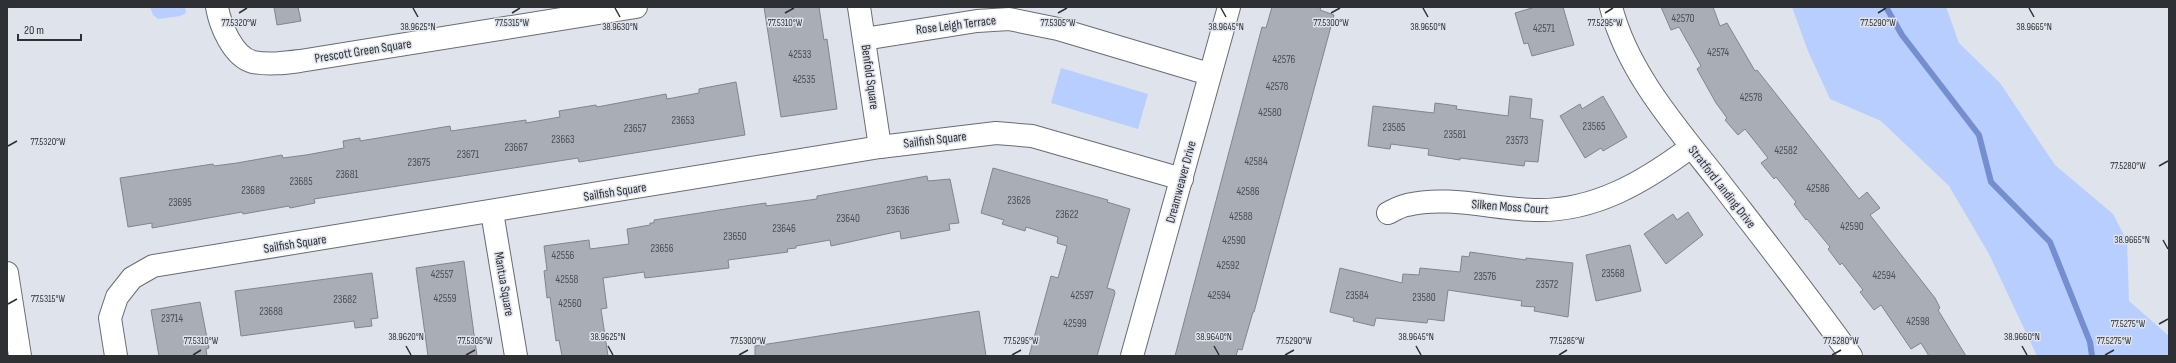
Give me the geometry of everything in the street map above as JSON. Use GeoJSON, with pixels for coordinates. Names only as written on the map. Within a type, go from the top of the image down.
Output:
{"type":"FeatureCollection","features":[{"type":"Feature","properties":{"kind":"street","name":"Prescott Green Square"},"geometry":{"type":"LineString","coordinates":[[217,7],[225,34],[235,49],[252,62],[267,64],[300,61],[636,7]]}},
{"type":"Feature","properties":{"kind":"street","name":"Benfold Square"},"geometry":{"type":"LineString","coordinates":[[859,7],[880,147]]}},
{"type":"Feature","properties":{"kind":"street","name":"Dreamweaver Drive"},"geometry":{"type":"LineString","coordinates":[[1132,356],[1229,7]]}},
{"type":"Feature","properties":{"kind":"street","name":"Stratford Landing Drive"},"geometry":{"type":"LineString","coordinates":[[1611,7],[1616,24],[1639,72],[1691,147],[1851,356]]}},
{"type":"Feature","properties":{"kind":"street","name":"Rose Leigh Terrace"},"geometry":{"type":"LineString","coordinates":[[864,39],[977,21],[1009,19],[1058,29],[1210,74]]}},
{"type":"Feature","properties":{"kind":"street","name":"Sailfish Square"},"geometry":{"type":"LineString","coordinates":[[116,356],[110,318],[117,298],[132,278],[153,266],[492,212],[880,147],[996,133],[1032,136],[1182,179]]}},
{"type":"Feature","properties":{"kind":"street","name":"Silken Moss Court"},"geometry":{"type":"LineString","coordinates":[[1388,213],[1406,205],[1425,202],[1533,210],[1555,210],[1575,206],[1612,196],[1646,179],[1691,147]]}},
{"type":"Feature","properties":{"kind":"street","name":"Mantua Square"},"geometry":{"type":"LineString","coordinates":[[492,212],[516,356]]}},
{"type":"Feature","properties":{"kind":"street"},"geometry":{"type":"LineString","coordinates":[[7,274],[20,356]]}},
{"type":"Feature","properties":{"kind":"shaded area"},"geometry":{"type":"Polygon","coordinates":[[[150,7],[185,7],[186,13],[180,16],[158,19],[153,15],[150,7]]]}},
{"type":"Feature","properties":{"kind":"shaded area"},"geometry":{"type":"Polygon","coordinates":[[[1792,7],[1946,7],[1959,43],[2000,83],[2055,165],[2113,214],[2127,241],[2129,301],[2169,336],[2169,356],[2037,356],[1989,254],[1949,186],[1881,121],[1830,99],[1808,51],[1792,7]]]}},
{"type":"Feature","properties":{"kind":"shaded area"},"geometry":{"type":"Polygon","coordinates":[[[1061,68],[1148,94],[1138,129],[1051,103],[1061,68]]]}},
{"type":"Feature","properties":{"kind":"building"},"geometry":{"type":"Polygon","coordinates":[[[274,7],[298,7],[301,21],[277,25],[274,7]]]}},
{"type":"Feature","properties":{"kind":"building"},"geometry":{"type":"Polygon","coordinates":[[[764,7],[819,7],[824,40],[827,39],[837,109],[781,117],[764,7]]]}},
{"type":"Feature","properties":{"kind":"building"},"geometry":{"type":"Polygon","coordinates":[[[1272,7],[1321,7],[1320,10],[1334,15],[1254,312],[1242,350],[1238,349],[1236,356],[1175,356],[1262,27],[1266,28],[1272,7]]]}},
{"type":"Feature","properties":{"kind":"building"},"geometry":{"type":"Polygon","coordinates":[[[1535,7],[1563,7],[1574,45],[1532,56],[1528,43],[1524,44],[1515,13],[1535,7]]]}},
{"type":"Feature","properties":{"kind":"building"},"geometry":{"type":"Polygon","coordinates":[[[1661,7],[1713,7],[1720,26],[1727,23],[1755,71],[1757,70],[1859,199],[1867,192],[1880,208],[1870,215],[1935,298],[1940,308],[1938,310],[1966,356],[1929,356],[1921,343],[1911,349],[1881,305],[1874,310],[1860,292],[1863,290],[1842,263],[1840,265],[1828,249],[1830,247],[1794,204],[1796,202],[1776,177],[1774,179],[1761,163],[1768,158],[1745,129],[1738,135],[1725,120],[1727,118],[1716,103],[1697,69],[1701,66],[1679,27],[1671,30],[1661,7]]]}},
{"type":"Feature","properties":{"kind":"building"},"geometry":{"type":"Polygon","coordinates":[[[736,82],[745,135],[579,162],[578,158],[314,199],[315,203],[290,208],[289,206],[243,214],[242,212],[152,228],[152,223],[128,227],[120,178],[213,164],[214,166],[237,163],[282,155],[283,158],[306,155],[344,148],[343,141],[360,138],[360,141],[450,126],[451,131],[526,120],[526,123],[560,117],[559,111],[596,105],[597,107],[666,94],[667,99],[699,93],[699,89],[736,82]]]}},
{"type":"Feature","properties":{"kind":"building"},"geometry":{"type":"Polygon","coordinates":[[[1510,96],[1532,99],[1530,118],[1543,120],[1538,162],[1525,161],[1524,166],[1460,158],[1460,160],[1428,155],[1429,149],[1391,144],[1390,149],[1368,146],[1373,106],[1434,113],[1435,103],[1457,106],[1456,109],[1508,116],[1510,96]]]}},
{"type":"Feature","properties":{"kind":"building"},"geometry":{"type":"Polygon","coordinates":[[[1603,96],[1627,137],[1603,151],[1601,148],[1585,158],[1560,116],[1580,104],[1582,109],[1603,96]]]}},
{"type":"Feature","properties":{"kind":"building"},"geometry":{"type":"Polygon","coordinates":[[[993,168],[1108,200],[1107,202],[1130,209],[1107,288],[1114,290],[1115,293],[1097,356],[1029,356],[1051,276],[1058,278],[1067,246],[1057,243],[1058,237],[1026,227],[1025,231],[1002,224],[1004,220],[981,213],[993,168]]]}},
{"type":"Feature","properties":{"kind":"building"},"geometry":{"type":"Polygon","coordinates":[[[927,176],[928,181],[950,179],[959,223],[949,224],[950,230],[901,239],[900,231],[831,246],[830,240],[796,246],[796,248],[787,249],[788,252],[728,260],[729,268],[645,278],[644,272],[603,278],[607,308],[601,309],[608,356],[562,356],[559,340],[556,341],[550,297],[547,298],[544,271],[547,270],[544,246],[589,240],[590,249],[629,244],[627,229],[650,225],[650,223],[654,223],[654,220],[766,203],[766,206],[817,199],[817,196],[927,176]]]}},
{"type":"Feature","properties":{"kind":"building"},"geometry":{"type":"Polygon","coordinates":[[[1688,212],[1703,235],[1666,264],[1644,234],[1673,214],[1677,220],[1688,212]]]}},
{"type":"Feature","properties":{"kind":"building"},"geometry":{"type":"Polygon","coordinates":[[[1630,245],[1641,291],[1596,301],[1586,255],[1630,245]]]}},
{"type":"Feature","properties":{"kind":"building"},"geometry":{"type":"Polygon","coordinates":[[[1470,252],[1526,260],[1526,258],[1573,263],[1568,317],[1534,311],[1535,307],[1521,306],[1522,301],[1448,290],[1444,321],[1428,319],[1427,323],[1376,318],[1374,326],[1353,321],[1354,318],[1330,312],[1340,268],[1402,283],[1403,274],[1419,275],[1420,268],[1460,272],[1462,256],[1469,257],[1470,252]]]}},
{"type":"Feature","properties":{"kind":"building"},"geometry":{"type":"Polygon","coordinates":[[[464,261],[477,356],[428,356],[416,268],[464,261]]]}},
{"type":"Feature","properties":{"kind":"building"},"geometry":{"type":"Polygon","coordinates":[[[372,273],[378,318],[371,319],[372,326],[355,328],[354,321],[241,336],[235,291],[372,273]]]}},
{"type":"Feature","properties":{"kind":"building"},"geometry":{"type":"Polygon","coordinates":[[[200,302],[209,348],[206,349],[207,356],[159,356],[151,310],[200,302]]]}},
{"type":"Feature","properties":{"kind":"building"},"geometry":{"type":"Polygon","coordinates":[[[979,311],[986,356],[755,356],[755,346],[979,311]]]}},
{"type":"Feature","properties":{"kind":"waterway"},"geometry":{"type":"LineString","coordinates":[[1886,7],[1902,35],[1979,135],[1991,182],[2050,242],[2090,342],[2092,356]]}}]}
